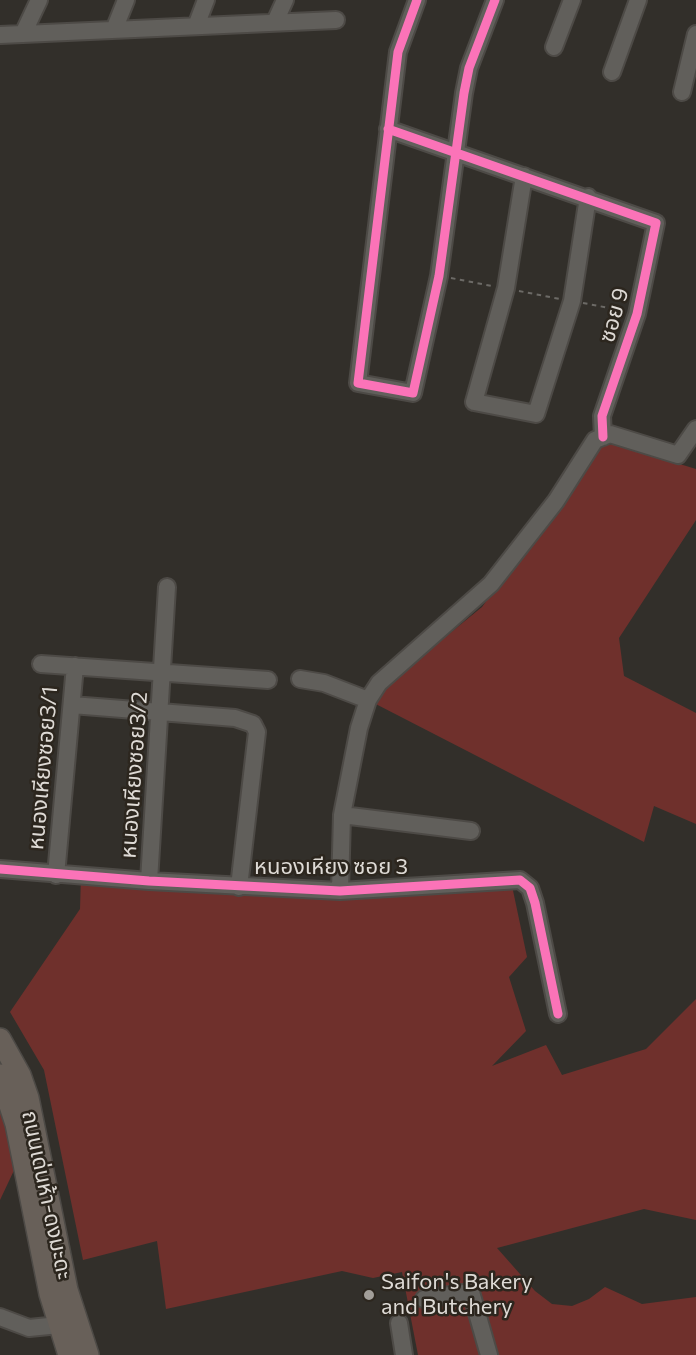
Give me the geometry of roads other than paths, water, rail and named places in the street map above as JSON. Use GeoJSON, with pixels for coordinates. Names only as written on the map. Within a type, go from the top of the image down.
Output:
{"type":"FeatureCollection","features":[{"type":"Feature","properties":{"kind":"main road","name":"ถนนเด่นห้า-ดงมะดะ"},"geometry":{"type":"LineString","coordinates":[[0,1039],[20,1075],[19,1101],[50,1294],[69,1355]]}},
{"type":"Feature","properties":{"kind":"main road","name":"ถนนเด่นห้า-ดงมะดะ"},"geometry":{"type":"LineString","coordinates":[[0,1075],[19,1101],[67,1290],[88,1355]]}},
{"type":"Feature","properties":{"kind":"street"},"geometry":{"type":"LineString","coordinates":[[24,34],[39,0]]}},
{"type":"Feature","properties":{"kind":"street"},"geometry":{"type":"LineString","coordinates":[[114,30],[126,0]]}},
{"type":"Feature","properties":{"kind":"street"},"geometry":{"type":"LineString","coordinates":[[196,26],[206,0]]}},
{"type":"Feature","properties":{"kind":"street"},"geometry":{"type":"LineString","coordinates":[[275,22],[285,0]]}},
{"type":"Feature","properties":{"kind":"street"},"geometry":{"type":"LineString","coordinates":[[417,0],[398,52],[358,383],[413,393],[439,276],[469,68],[495,0]]}},
{"type":"Feature","properties":{"kind":"street"},"geometry":{"type":"LineString","coordinates":[[554,47],[572,0]]}},
{"type":"Feature","properties":{"kind":"street"},"geometry":{"type":"LineString","coordinates":[[612,72],[638,0]]}},
{"type":"Feature","properties":{"kind":"street"},"geometry":{"type":"LineString","coordinates":[[0,35],[336,20]]}},
{"type":"Feature","properties":{"kind":"street"},"geometry":{"type":"LineString","coordinates":[[682,92],[696,34]]}},
{"type":"Feature","properties":{"kind":"street"},"geometry":{"type":"LineString","coordinates":[[388,129],[588,197],[572,301],[536,414],[474,402],[506,288],[524,176]]}},
{"type":"Feature","properties":{"kind":"street","name":"ซอย 9"},"geometry":{"type":"LineString","coordinates":[[588,197],[656,223],[637,314],[602,416],[603,436]]}},
{"type":"Feature","properties":{"kind":"street"},"geometry":{"type":"LineString","coordinates":[[339,891],[342,814],[359,728],[368,700],[379,683],[491,584],[556,501],[595,440],[610,434],[678,455],[696,429]]}},
{"type":"Feature","properties":{"kind":"street","name":"หนองเหียงซอย3/2"},"geometry":{"type":"LineString","coordinates":[[149,881],[167,587]]}},
{"type":"Feature","properties":{"kind":"street"},"geometry":{"type":"LineString","coordinates":[[41,664],[268,680]]}},
{"type":"Feature","properties":{"kind":"street","name":"หนองเหียงซอย3/1"},"geometry":{"type":"LineString","coordinates":[[56,875],[75,666]]}},
{"type":"Feature","properties":{"kind":"street"},"geometry":{"type":"LineString","coordinates":[[300,679],[324,683],[368,700]]}},
{"type":"Feature","properties":{"kind":"street"},"geometry":{"type":"LineString","coordinates":[[72,705],[235,718],[256,726],[252,786],[239,887]]}},
{"type":"Feature","properties":{"kind":"street"},"geometry":{"type":"LineString","coordinates":[[342,814],[471,831]]}},
{"type":"Feature","properties":{"kind":"street","name":"หนองเหียง ซอย 3"},"geometry":{"type":"LineString","coordinates":[[0,869],[239,887],[339,891],[524,882],[530,888],[535,903],[558,1014]]}},
{"type":"Feature","properties":{"kind":"street"},"geometry":{"type":"LineString","coordinates":[[424,1299],[471,1292],[489,1355]]}},
{"type":"Feature","properties":{"kind":"street"},"geometry":{"type":"LineString","coordinates":[[0,1317],[29,1328],[59,1324]]}},
{"type":"Feature","properties":{"kind":"street"},"geometry":{"type":"LineString","coordinates":[[399,1323],[404,1355]]}},
{"type":"Feature","properties":{"kind":"place","name":"Saifon's Bakery and Butchery"},"geometry":{"type":"Point","coordinates":[369,1295]}}]}
